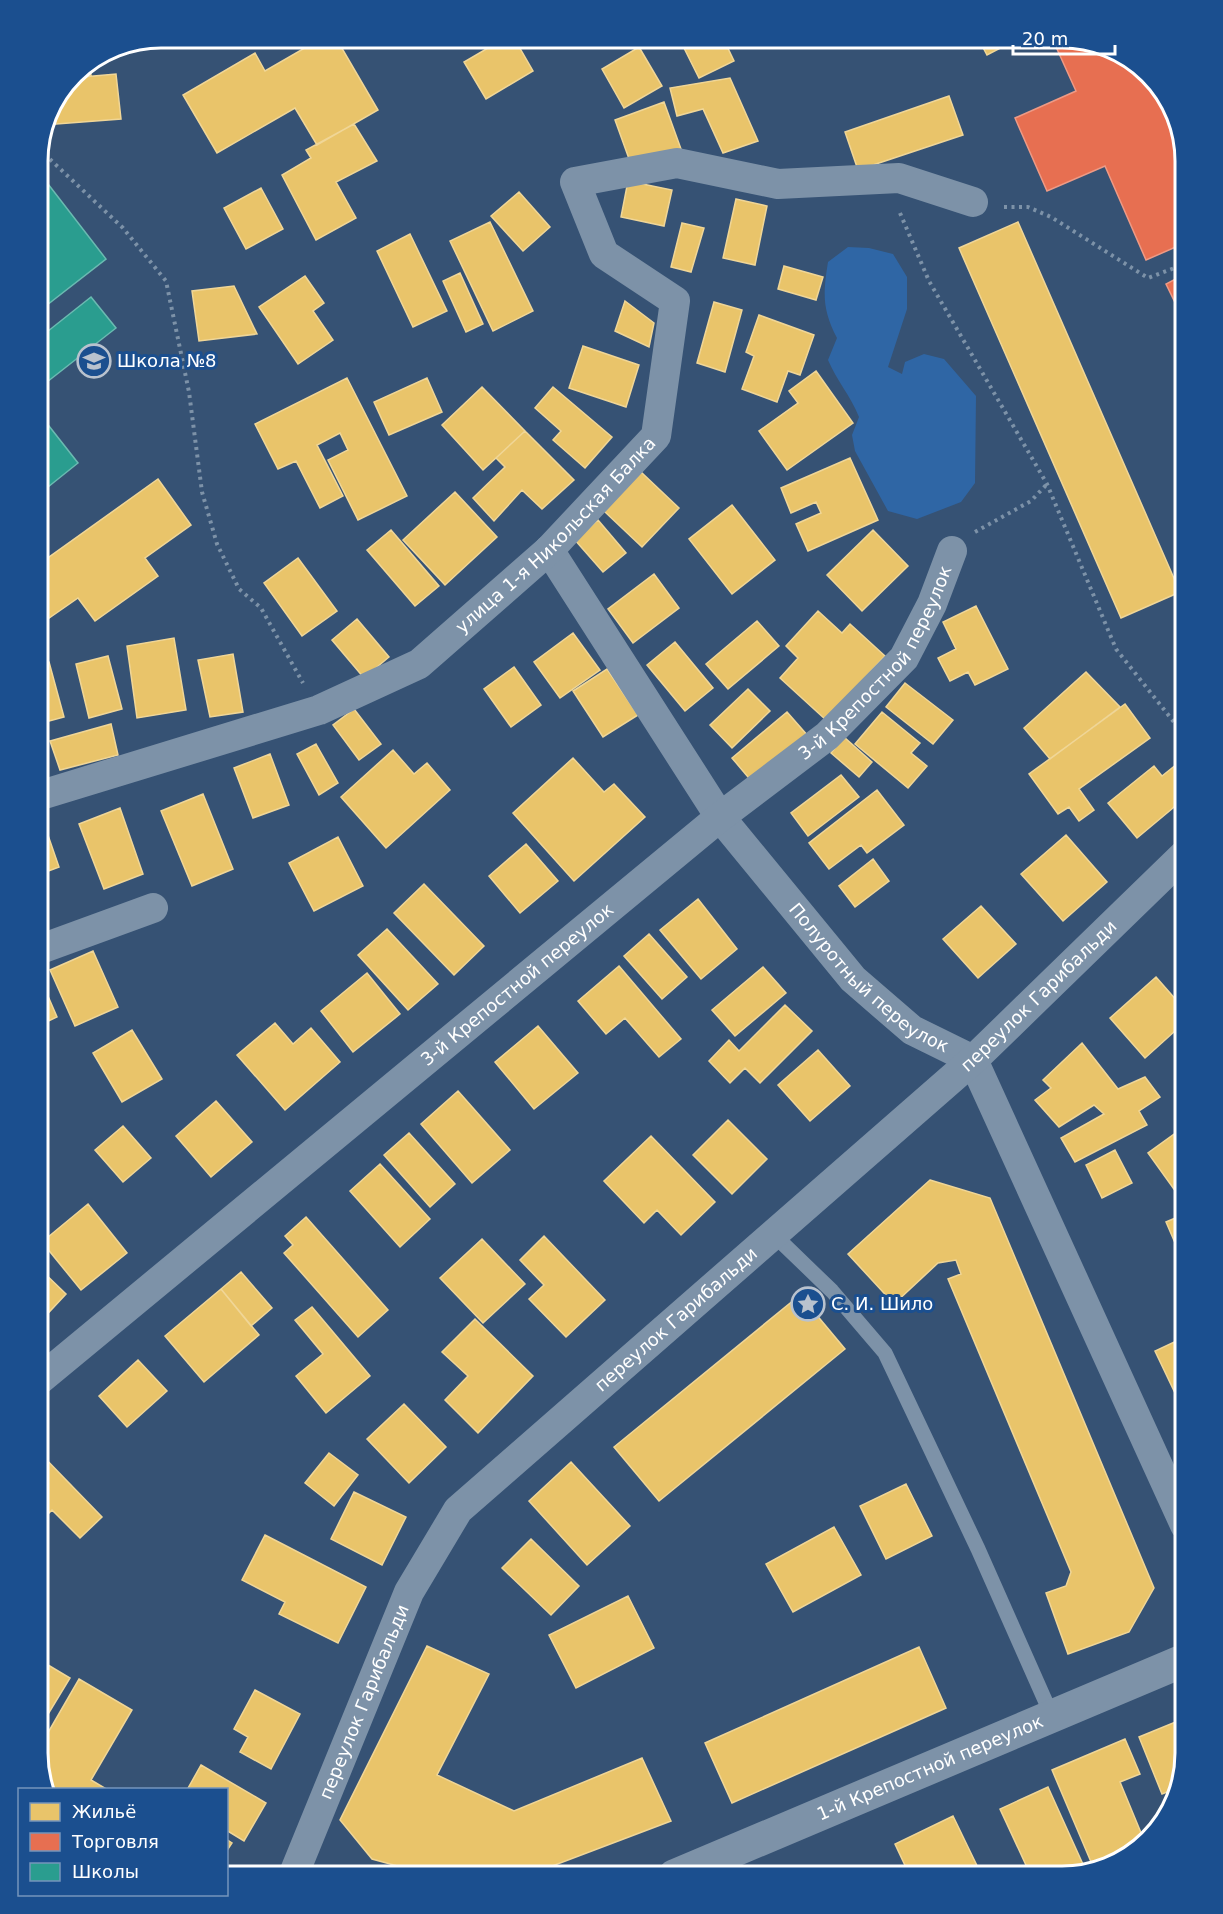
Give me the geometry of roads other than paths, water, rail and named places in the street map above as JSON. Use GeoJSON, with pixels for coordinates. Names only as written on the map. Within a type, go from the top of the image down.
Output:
{"type":"FeatureCollection","features":[{"type":"Feature","properties":{"kind":"street","name":"улица 1-я Никольская Балка"},"geometry":{"type":"LineString","coordinates":[[48,793],[319,710],[419,664],[549,550],[656,436],[675,301],[604,254],[575,182],[677,163],[778,184],[899,178],[973,202]]}},
{"type":"Feature","properties":{"kind":"street","name":"Полуротный переулок"},"geometry":{"type":"LineString","coordinates":[[549,550],[720,817],[853,979],[912,1030],[973,1060],[1175,1503]]}},
{"type":"Feature","properties":{"kind":"street","name":"3-й Крепостной переулок"},"geometry":{"type":"LineString","coordinates":[[48,1373],[720,817],[827,736],[904,658],[932,604],[952,551]]}},
{"type":"Feature","properties":{"kind":"street","name":"переулок Гарибальди"},"geometry":{"type":"LineString","coordinates":[[297,1866],[409,1592],[458,1510],[973,1060],[1175,864]]}},
{"type":"Feature","properties":{"kind":"street"},"geometry":{"type":"LineString","coordinates":[[48,946],[153,908]]}},
{"type":"Feature","properties":{"kind":"street","name":"1-й Крепостной переулок"},"geometry":{"type":"LineString","coordinates":[[698,1866],[1175,1664]]}},
{"type":"Feature","properties":{"kind":"lane"},"geometry":{"type":"LineString","coordinates":[[774,1235],[832,1291],[885,1353],[978,1549],[1052,1716]]}},
{"type":"Feature","properties":{"kind":"place","name":"Школа №8"},"geometry":{"type":"Point","coordinates":[94,361]}},
{"type":"Feature","properties":{"kind":"place","name":"С. И. Шило"},"geometry":{"type":"Point","coordinates":[808,1304]}}]}
